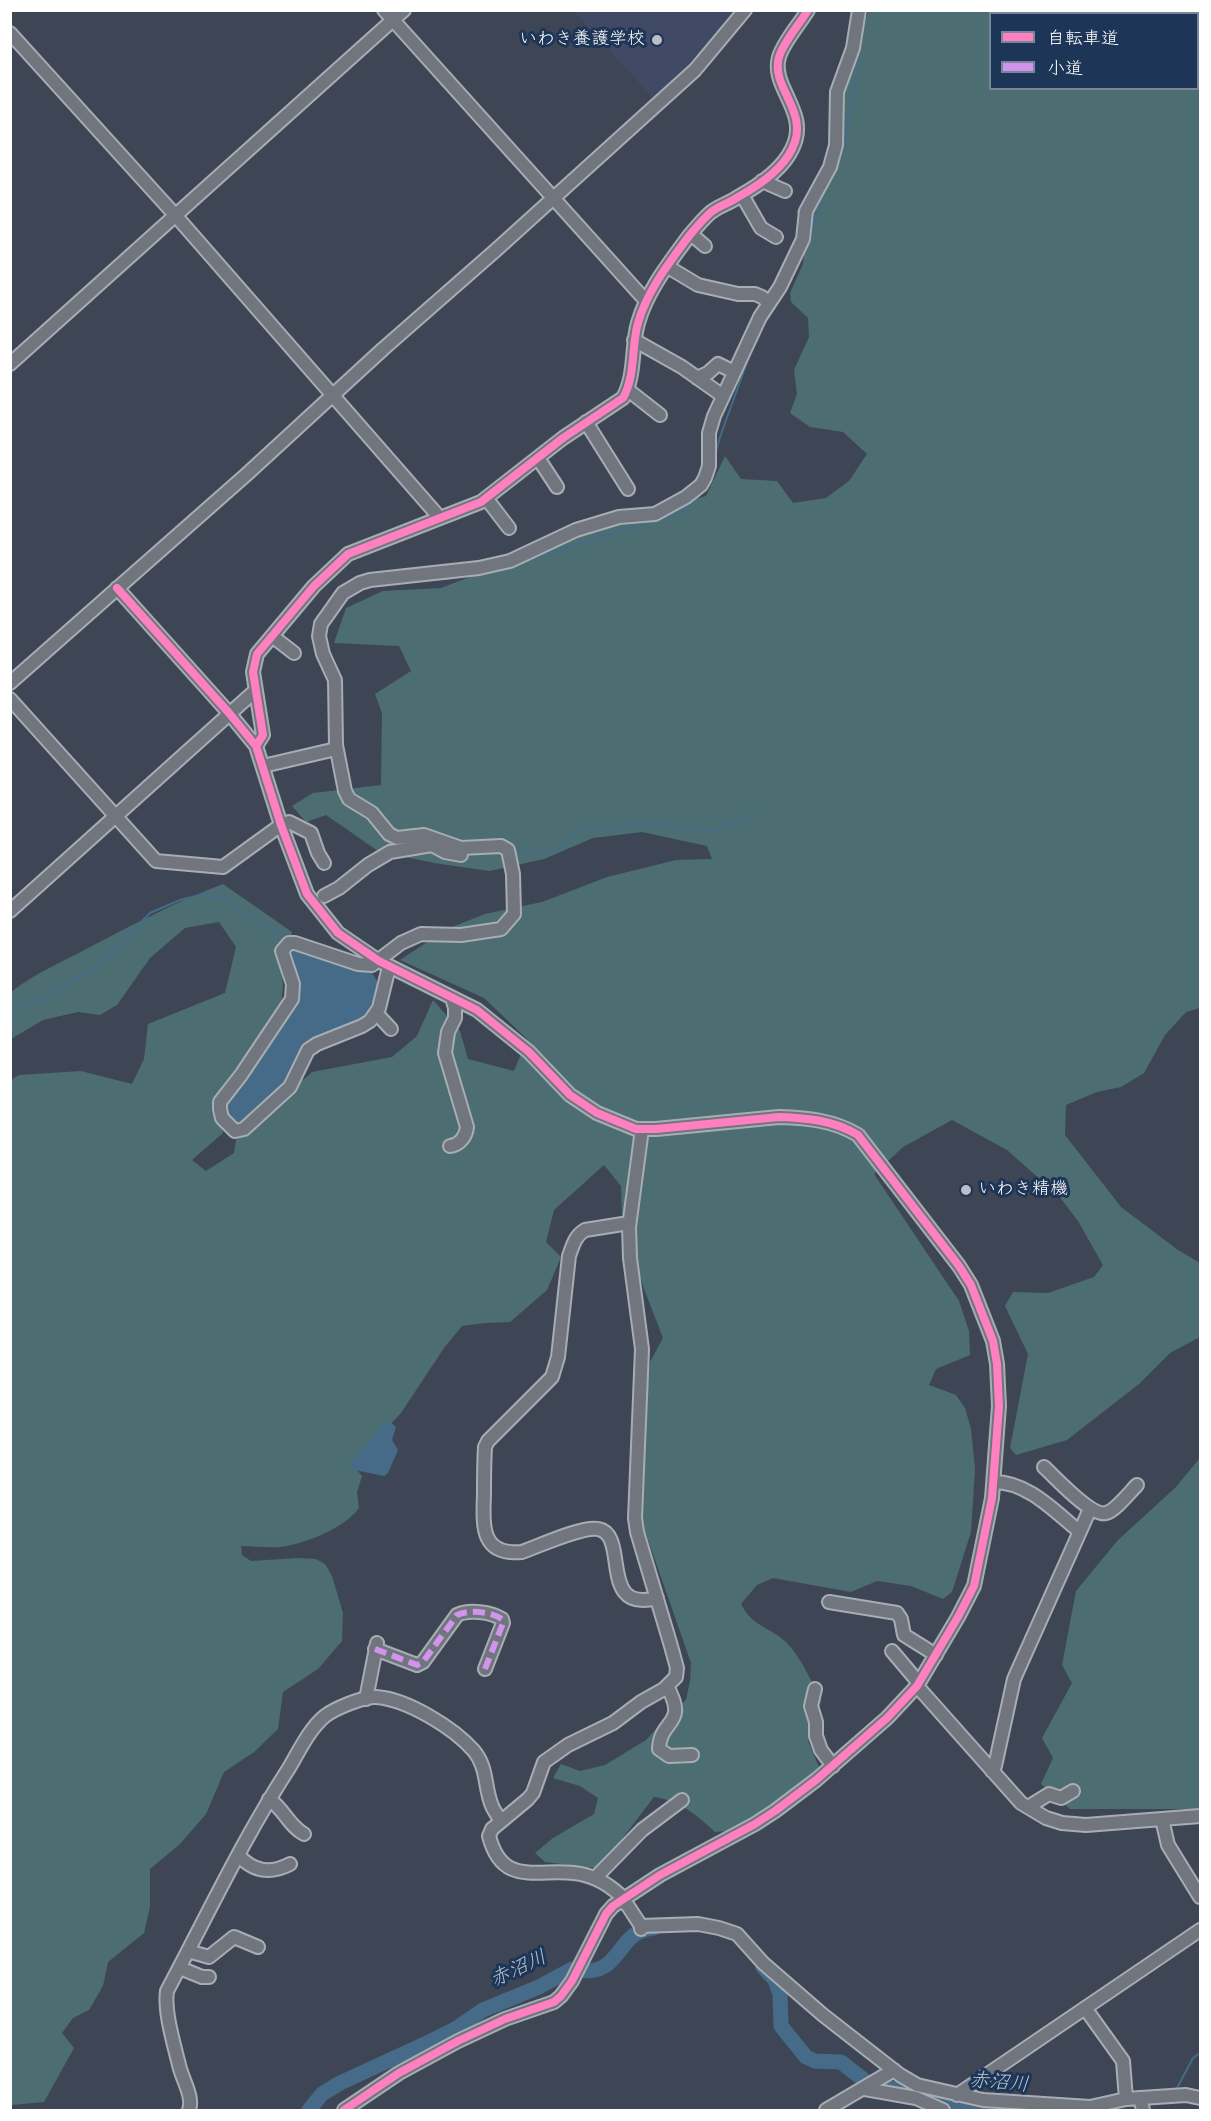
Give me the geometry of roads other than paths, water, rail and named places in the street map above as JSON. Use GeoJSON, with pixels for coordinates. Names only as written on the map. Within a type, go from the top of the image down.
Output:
{"type":"FeatureCollection","features":[{"type":"Feature","properties":{"kind":"street"},"geometry":{"type":"LineString","coordinates":[[384,10],[646,301]]}},
{"type":"Feature","properties":{"kind":"street"},"geometry":{"type":"LineString","coordinates":[[10,364],[404,10]]}},
{"type":"Feature","properties":{"kind":"street"},"geometry":{"type":"LineString","coordinates":[[10,683],[248,474],[695,70],[745,10]]}},
{"type":"Feature","properties":{"kind":"street"},"geometry":{"type":"LineString","coordinates":[[256,746],[263,735],[254,664],[257,654],[314,586],[348,554],[481,502],[586,422],[623,398],[628,390],[632,374],[634,340],[646,301],[668,267],[691,234],[711,212],[762,181],[784,162],[792,150],[796,140],[797,117],[782,83],[779,58],[808,10]]}},
{"type":"Feature","properties":{"kind":"street"},"geometry":{"type":"LineString","coordinates":[[514,852],[501,846],[461,848],[424,835],[397,838],[389,834],[372,813],[349,799],[342,783],[336,748],[335,680],[323,654],[319,636],[321,624],[343,593],[360,583],[479,568],[510,561],[576,530],[618,517],[655,514],[694,491],[705,478],[709,466],[708,444],[711,424],[760,317],[780,286],[803,239],[806,211],[832,159],[836,145],[837,92],[855,41],[859,10]]}},
{"type":"Feature","properties":{"kind":"street"},"geometry":{"type":"LineString","coordinates":[[10,33],[176,216],[440,518]]}},
{"type":"Feature","properties":{"kind":"street"},"geometry":{"type":"LineString","coordinates":[[762,181],[785,191]]}},
{"type":"Feature","properties":{"kind":"street"},"geometry":{"type":"LineString","coordinates":[[742,195],[761,228],[776,237]]}},
{"type":"Feature","properties":{"kind":"street"},"geometry":{"type":"LineString","coordinates":[[691,234],[705,246]]}},
{"type":"Feature","properties":{"kind":"street"},"geometry":{"type":"LineString","coordinates":[[668,267],[698,285],[738,294],[755,294],[769,303]]}},
{"type":"Feature","properties":{"kind":"street"},"geometry":{"type":"LineString","coordinates":[[634,340],[698,378],[723,396]]}},
{"type":"Feature","properties":{"kind":"street"},"geometry":{"type":"LineString","coordinates":[[698,378],[718,364],[734,372]]}},
{"type":"Feature","properties":{"kind":"street"},"geometry":{"type":"LineString","coordinates":[[628,390],[660,414]]}},
{"type":"Feature","properties":{"kind":"street"},"geometry":{"type":"LineString","coordinates":[[586,422],[628,489]]}},
{"type":"Feature","properties":{"kind":"street"},"geometry":{"type":"LineString","coordinates":[[538,458],[557,487]]}},
{"type":"Feature","properties":{"kind":"street"},"geometry":{"type":"LineString","coordinates":[[486,498],[509,528]]}},
{"type":"Feature","properties":{"kind":"street"},"geometry":{"type":"LineString","coordinates":[[117,588],[256,746],[281,825],[307,894],[338,933],[384,964],[477,1010],[529,1052],[577,1100],[607,1118],[642,1129],[785,1118],[831,1123],[858,1135],[959,1266],[971,1285],[993,1341],[999,1389],[998,1446],[994,1482],[974,1586],[918,1685],[886,1718],[833,1766],[776,1811],[660,1875],[621,1900],[606,1914],[567,1990],[554,2002],[505,2019],[458,2041],[399,2073],[344,2110]]}},
{"type":"Feature","properties":{"kind":"street"},"geometry":{"type":"LineString","coordinates":[[272,636],[294,653]]}},
{"type":"Feature","properties":{"kind":"street"},"geometry":{"type":"LineString","coordinates":[[10,911],[256,690]]}},
{"type":"Feature","properties":{"kind":"street"},"geometry":{"type":"LineString","coordinates":[[10,699],[156,861],[217,868],[228,864],[281,825],[289,822],[311,833],[324,863]]}},
{"type":"Feature","properties":{"kind":"street"},"geometry":{"type":"LineString","coordinates":[[263,766],[336,748]]}},
{"type":"Feature","properties":{"kind":"street"},"geometry":{"type":"LineString","coordinates":[[324,896],[339,888],[368,865],[394,851],[412,850],[432,845],[445,852],[465,856],[514,852]]}},
{"type":"Feature","properties":{"kind":"street"},"geometry":{"type":"LineString","coordinates":[[384,964],[358,964],[296,943],[284,946],[283,957],[293,984],[292,999],[220,1102],[219,1109],[222,1118],[235,1131],[244,1129],[290,1087],[308,1050],[370,1021],[380,1008],[386,952],[408,938],[421,933],[461,935],[495,931],[506,925],[514,914],[514,852]]}},
{"type":"Feature","properties":{"kind":"street"},"geometry":{"type":"LineString","coordinates":[[450,1146],[462,1139],[467,1127],[445,1053],[448,1032],[455,1018],[452,998]]}},
{"type":"Feature","properties":{"kind":"street"},"geometry":{"type":"LineString","coordinates":[[376,1013],[392,1029]]}},
{"type":"Feature","properties":{"kind":"street"},"geometry":{"type":"LineString","coordinates":[[642,1129],[629,1223],[630,1258],[642,1349],[635,1518],[637,1532],[677,1668],[676,1677],[667,1686],[613,1723],[568,1745],[544,1762],[528,1799],[492,1829],[489,1836],[499,1861],[506,1866],[525,1873],[576,1873],[595,1878],[610,1886],[620,1895],[621,1900],[628,1906],[641,1927],[698,1924],[737,1934],[763,1962],[823,2015],[943,2110]]}},
{"type":"Feature","properties":{"kind":"street"},"geometry":{"type":"LineString","coordinates":[[629,1223],[585,1230],[579,1233],[573,1243],[569,1256],[555,1369],[544,1387],[485,1447],[483,1522],[486,1536],[492,1544],[497,1549],[513,1553],[522,1552],[580,1531],[601,1530],[610,1540],[622,1589],[627,1596],[636,1600],[657,1598]]}},
{"type":"Feature","properties":{"kind":"street"},"geometry":{"type":"LineString","coordinates":[[1044,1467],[1090,1509],[1101,1514],[1107,1513],[1137,1485]]}},
{"type":"Feature","properties":{"kind":"street"},"geometry":{"type":"LineString","coordinates":[[994,1482],[1008,1483],[1031,1493],[1079,1531]]}},
{"type":"Feature","properties":{"kind":"street"},"geometry":{"type":"LineString","coordinates":[[992,1771],[1014,1679],[1090,1509]]}},
{"type":"Feature","properties":{"kind":"street"},"geometry":{"type":"LineString","coordinates":[[829,1602],[897,1613],[901,1618],[904,1635],[936,1655]]}},
{"type":"Feature","properties":{"kind":"street"},"geometry":{"type":"LineString","coordinates":[[366,1699],[376,1646],[417,1665],[423,1662],[457,1615],[465,1612],[492,1614],[502,1619],[503,1623],[485,1669]]}},
{"type":"Feature","properties":{"kind":"street"},"geometry":{"type":"LineString","coordinates":[[892,1651],[992,1771],[1028,1808],[1046,1818],[1074,1825],[1200,1816]]}},
{"type":"Feature","properties":{"kind":"street"},"geometry":{"type":"LineString","coordinates":[[667,1686],[675,1700],[676,1713],[659,1743],[659,1749],[669,1756],[692,1755]]}},
{"type":"Feature","properties":{"kind":"street"},"geometry":{"type":"LineString","coordinates":[[815,1689],[811,1706],[816,1722],[816,1736],[821,1750],[833,1766]]}},
{"type":"Feature","properties":{"kind":"street"},"geometry":{"type":"LineString","coordinates":[[189,2110],[190,2103],[179,2066],[166,2001],[167,1991],[268,1799],[323,1717],[331,1712],[376,1697],[416,1710],[450,1729],[475,1752],[483,1766],[492,1807],[501,1821]]}},
{"type":"Feature","properties":{"kind":"street"},"geometry":{"type":"LineString","coordinates":[[1028,1808],[1049,1794],[1061,1798],[1073,1791]]}},
{"type":"Feature","properties":{"kind":"street"},"geometry":{"type":"LineString","coordinates":[[268,1799],[279,1806],[296,1829],[304,1834]]}},
{"type":"Feature","properties":{"kind":"street"},"geometry":{"type":"LineString","coordinates":[[595,1878],[642,1830],[682,1800]]}},
{"type":"Feature","properties":{"kind":"street"},"geometry":{"type":"LineString","coordinates":[[1162,1820],[1168,1845],[1200,1897]]}},
{"type":"Feature","properties":{"kind":"street"},"geometry":{"type":"LineString","coordinates":[[238,1855],[255,1869],[279,1868],[290,1864]]}},
{"type":"Feature","properties":{"kind":"street"},"geometry":{"type":"LineString","coordinates":[[957,2095],[1200,1930]]}},
{"type":"Feature","properties":{"kind":"street"},"geometry":{"type":"LineString","coordinates":[[188,1951],[209,1957],[234,1936],[258,1947]]}},
{"type":"Feature","properties":{"kind":"street"},"geometry":{"type":"LineString","coordinates":[[180,1968],[202,1977],[209,1977]]}},
{"type":"Feature","properties":{"kind":"street"},"geometry":{"type":"LineString","coordinates":[[1085,2008],[1123,2061],[1126,2099]]}},
{"type":"Feature","properties":{"kind":"street"},"geometry":{"type":"LineString","coordinates":[[826,2110],[894,2070]]}},
{"type":"Feature","properties":{"kind":"street"},"geometry":{"type":"LineString","coordinates":[[868,2087],[1059,2107],[1090,2107],[1126,2099],[1142,2104],[1186,2095],[1200,2098]]}},
{"type":"Feature","properties":{"kind":"waterway"},"geometry":{"type":"LineString","coordinates":[[836,166],[842,154],[859,49]]}},
{"type":"Feature","properties":{"kind":"waterway"},"geometry":{"type":"LineString","coordinates":[[809,239],[822,195],[830,180]]}},
{"type":"Feature","properties":{"kind":"waterway"},"geometry":{"type":"LineString","coordinates":[[714,459],[750,354],[761,329],[785,292],[807,245]]}},
{"type":"Feature","properties":{"kind":"waterway"},"geometry":{"type":"LineString","coordinates":[[525,560],[679,513],[696,500],[704,489]]}},
{"type":"Feature","properties":{"kind":"waterway"},"geometry":{"type":"LineString","coordinates":[[420,580],[462,576]]}},
{"type":"Feature","properties":{"kind":"waterway"},"geometry":{"type":"LineString","coordinates":[[327,643],[325,636],[329,622]]}},
{"type":"Feature","properties":{"kind":"waterway"},"geometry":{"type":"LineString","coordinates":[[519,850],[541,852],[558,850],[566,838],[581,829],[620,827],[641,822],[709,831],[753,815]]}},
{"type":"Feature","properties":{"kind":"waterway"},"geometry":{"type":"LineString","coordinates":[[513,848],[517,857],[517,865]]}},
{"type":"Feature","properties":{"kind":"waterway"},"geometry":{"type":"LineString","coordinates":[[10,1011],[48,996],[89,971],[150,913],[180,900],[204,894],[221,897],[273,931],[293,938]]}},
{"type":"Feature","properties":{"kind":"waterway"},"geometry":{"type":"LineString","coordinates":[[505,932],[511,929],[513,924]]}},
{"type":"Feature","properties":{"kind":"waterway","name":"赤沼川"},"geometry":{"type":"LineString","coordinates":[[309,2110],[322,2094],[340,2083],[457,2028],[483,2010],[539,1987],[572,1969],[589,1971],[601,1968],[610,1962],[631,1937],[641,1931],[654,1928]]}},
{"type":"Feature","properties":{"kind":"waterway","name":"赤沼川"},"geometry":{"type":"LineString","coordinates":[[763,1967],[775,1980],[780,1994],[781,2026],[806,2057],[815,2061],[841,2062],[869,2084],[879,2088],[900,2089],[983,2106],[1034,2109]]}},
{"type":"Feature","properties":{"kind":"waterway"},"geometry":{"type":"LineString","coordinates":[[1176,2090],[1193,2058],[1200,2053]]}},
{"type":"Feature","properties":{"kind":"place","name":"いわき養護学校"},"geometry":{"type":"Point","coordinates":[657,40]}},
{"type":"Feature","properties":{"kind":"place","name":"いわき精機"},"geometry":{"type":"Point","coordinates":[966,1190]}}]}
